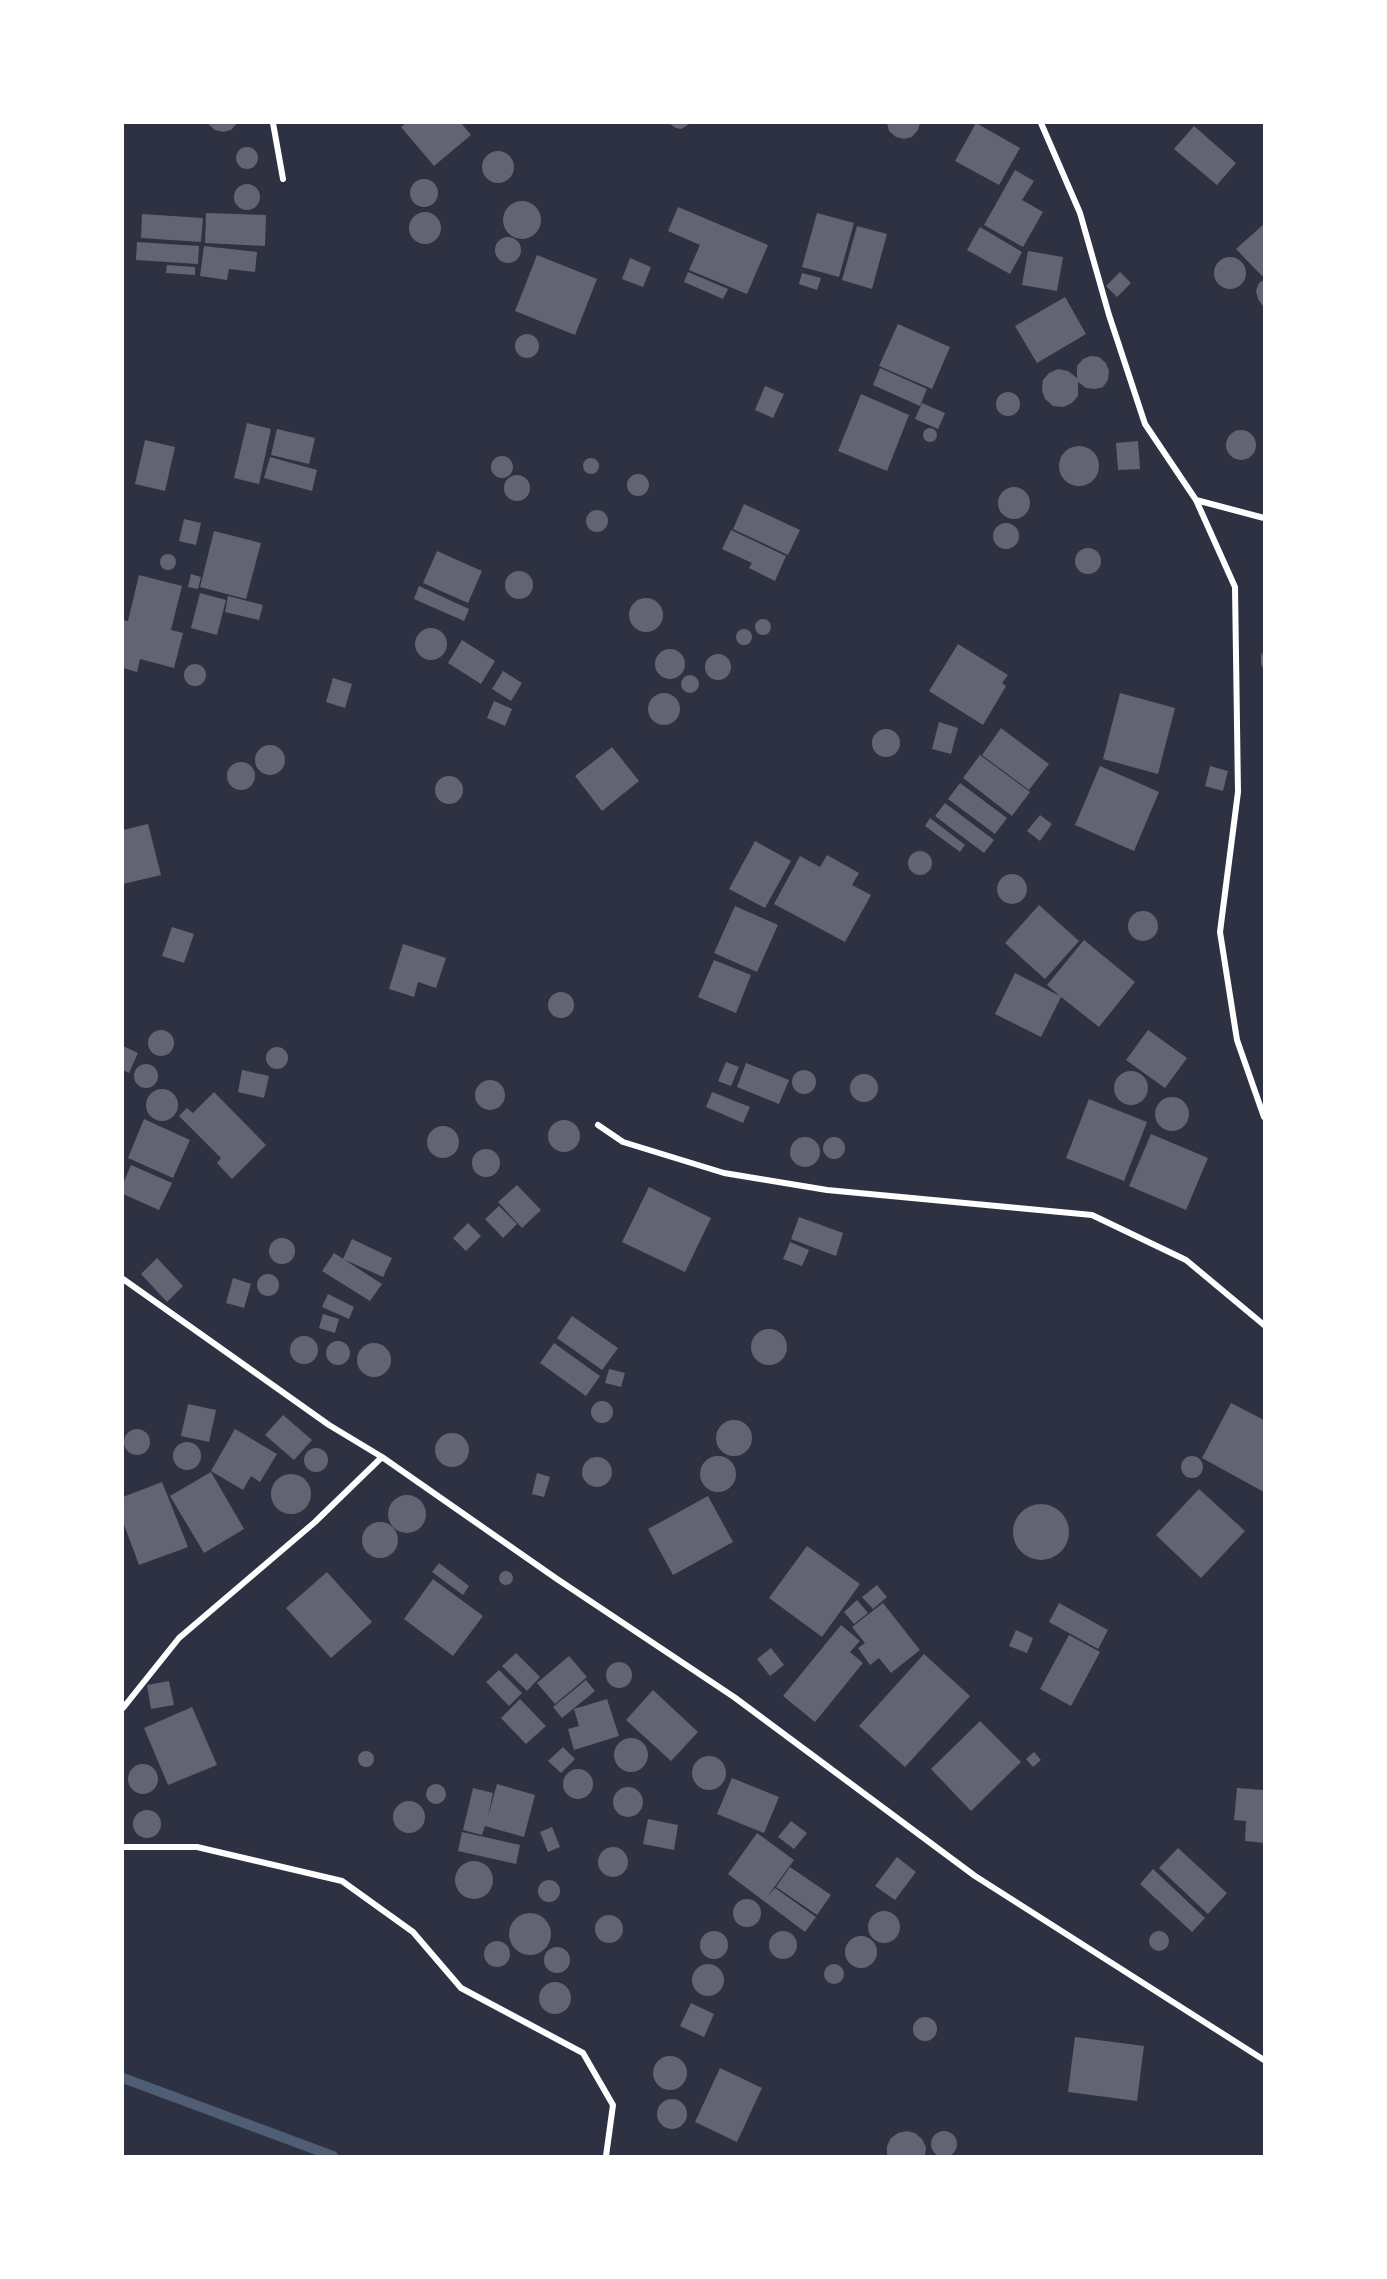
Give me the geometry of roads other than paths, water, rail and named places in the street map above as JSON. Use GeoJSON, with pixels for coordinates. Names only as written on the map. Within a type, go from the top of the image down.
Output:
{"type":"FeatureCollection","features":[{"type":"Feature","properties":{"kind":"street"},"geometry":{"type":"LineString","coordinates":[[273,123],[283,179]]}},
{"type":"Feature","properties":{"kind":"street"},"geometry":{"type":"LineString","coordinates":[[1041,123],[1080,213],[1109,315],[1145,424],[1196,500],[1235,587],[1238,792],[1220,932],[1237,1040],[1264,1117]]}},
{"type":"Feature","properties":{"kind":"street"},"geometry":{"type":"LineString","coordinates":[[1196,500],[1264,518]]}},
{"type":"Feature","properties":{"kind":"street"},"geometry":{"type":"LineString","coordinates":[[598,1125],[623,1142],[724,1173],[827,1191],[1092,1215],[1186,1260],[1264,1325]]}},
{"type":"Feature","properties":{"kind":"street"},"geometry":{"type":"LineString","coordinates":[[123,1279],[328,1425],[382,1456],[557,1579],[734,1697],[975,1876],[1264,2060]]}},
{"type":"Feature","properties":{"kind":"street"},"geometry":{"type":"LineString","coordinates":[[123,1708],[179,1638],[315,1522],[382,1456]]}},
{"type":"Feature","properties":{"kind":"street"},"geometry":{"type":"LineString","coordinates":[[123,1848],[197,1847],[342,1881],[414,1932],[461,1988],[583,2053],[613,2105],[606,2156]]}},
{"type":"Feature","properties":{"kind":"waterway"},"geometry":{"type":"LineString","coordinates":[[123,2078],[333,2156]]}}]}
